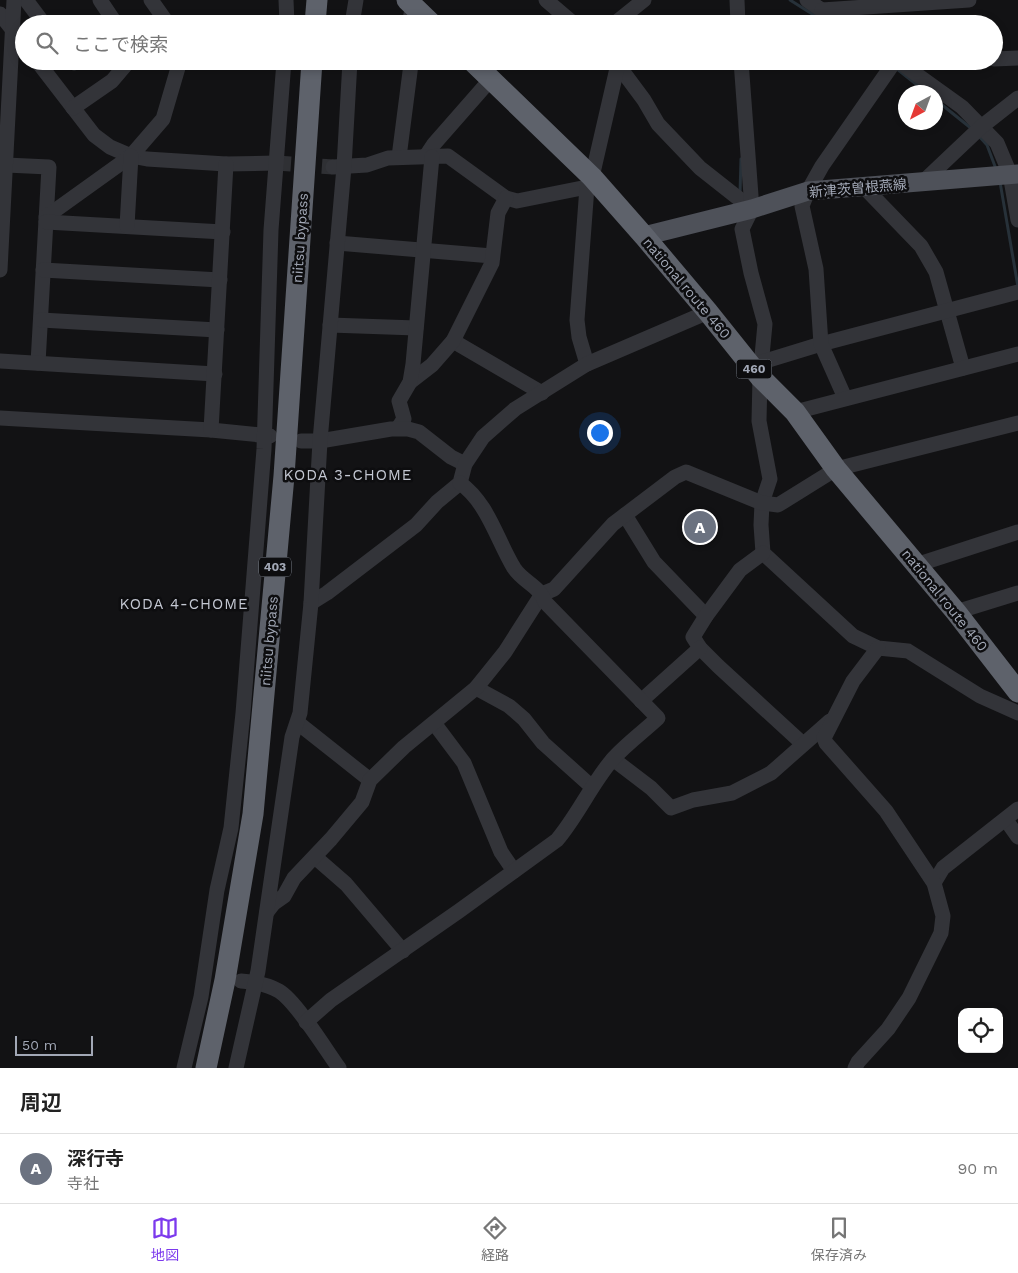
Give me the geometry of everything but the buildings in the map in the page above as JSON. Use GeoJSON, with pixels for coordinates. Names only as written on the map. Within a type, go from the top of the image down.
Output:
{"type":"FeatureCollection","features":[{"type":"Feature","properties":{"kind":"highway"},"geometry":{"type":"LineString","coordinates":[[316,15],[317,0]]}},
{"type":"Feature","properties":{"kind":"highway","name":"niitsu bypass"},"geometry":{"type":"LineString","coordinates":[[206,1068],[225,980],[253,814],[284,476],[311,70]]}},
{"type":"Feature","properties":{"kind":"highway","name":"national route 460"},"geometry":{"type":"LineString","coordinates":[[482,70],[644,236],[708,312],[761,369],[836,469],[956,612],[1018,692]]}},
{"type":"Feature","properties":{"kind":"main road","name":"新津茨曽根燕線"},"geometry":{"type":"LineString","coordinates":[[644,236],[752,209],[808,191],[1006,174]]}},
{"type":"Feature","properties":{"kind":"street"},"geometry":{"type":"LineString","coordinates":[[0,270],[5,75],[14,30],[14,0]]}},
{"type":"Feature","properties":{"kind":"street"},"geometry":{"type":"LineString","coordinates":[[26,0],[37,15]]}},
{"type":"Feature","properties":{"kind":"street"},"geometry":{"type":"LineString","coordinates":[[100,0],[110,15]]}},
{"type":"Feature","properties":{"kind":"street"},"geometry":{"type":"LineString","coordinates":[[151,0],[162,15]]}},
{"type":"Feature","properties":{"kind":"street"},"geometry":{"type":"LineString","coordinates":[[286,0],[287,15]]}},
{"type":"Feature","properties":{"kind":"street"},"geometry":{"type":"LineString","coordinates":[[354,15],[356,0]]}},
{"type":"Feature","properties":{"kind":"street"},"geometry":{"type":"LineString","coordinates":[[546,0],[564,15]]}},
{"type":"Feature","properties":{"kind":"street"},"geometry":{"type":"LineString","coordinates":[[625,15],[644,0]]}},
{"type":"Feature","properties":{"kind":"street"},"geometry":{"type":"LineString","coordinates":[[737,0],[738,15]]}},
{"type":"Feature","properties":{"kind":"street"},"geometry":{"type":"LineString","coordinates":[[807,0],[829,15]]}},
{"type":"Feature","properties":{"kind":"street"},"geometry":{"type":"LineString","coordinates":[[822,10],[969,0]]}},
{"type":"Feature","properties":{"kind":"street"},"geometry":{"type":"LineString","coordinates":[[0,14],[14,30]]}},
{"type":"Feature","properties":{"kind":"street"},"geometry":{"type":"LineString","coordinates":[[1003,59],[1018,58]]}},
{"type":"Feature","properties":{"kind":"street"},"geometry":{"type":"LineString","coordinates":[[44,70],[94,135],[110,147],[131,156],[147,159],[226,164],[276,163]]}},
{"type":"Feature","properties":{"kind":"street"},"geometry":{"type":"LineString","coordinates":[[72,108],[112,80],[121,70]]}},
{"type":"Feature","properties":{"kind":"street"},"geometry":{"type":"LineString","coordinates":[[46,219],[131,156],[162,119],[177,70]]}},
{"type":"Feature","properties":{"kind":"street"},"geometry":{"type":"LineString","coordinates":[[184,1068],[207,974],[217,890],[232,819],[267,436],[270,230],[283,70]]}},
{"type":"Feature","properties":{"kind":"street"},"geometry":{"type":"LineString","coordinates":[[236,1068],[248,982],[267,912],[292,737],[300,713],[311,603],[320,441],[337,243],[339,167],[349,70]]}},
{"type":"Feature","properties":{"kind":"street"},"geometry":{"type":"LineString","coordinates":[[399,157],[410,70]]}},
{"type":"Feature","properties":{"kind":"street"},"geometry":{"type":"LineString","coordinates":[[587,364],[579,337],[577,320],[590,182],[614,70]]}},
{"type":"Feature","properties":{"kind":"street"},"geometry":{"type":"LineString","coordinates":[[621,70],[644,100],[658,124],[700,168],[752,209]]}},
{"type":"Feature","properties":{"kind":"street"},"geometry":{"type":"LineString","coordinates":[[742,70],[752,209],[742,229],[751,273],[766,324],[761,369],[759,421],[770,479],[762,503],[763,552],[853,636],[878,648],[908,651],[980,696],[1018,713]]}},
{"type":"Feature","properties":{"kind":"street"},"geometry":{"type":"LineString","coordinates":[[845,398],[821,344],[816,269],[802,206],[822,166],[892,70]]}},
{"type":"Feature","properties":{"kind":"street"},"geometry":{"type":"LineString","coordinates":[[909,70],[962,107],[997,143],[1018,220]]}},
{"type":"Feature","properties":{"kind":"street"},"geometry":{"type":"LineString","coordinates":[[410,382],[423,251],[429,156],[434,144],[491,79]]}},
{"type":"Feature","properties":{"kind":"street"},"geometry":{"type":"LineString","coordinates":[[924,182],[980,127],[1018,98]]}},
{"type":"Feature","properties":{"kind":"street"},"geometry":{"type":"LineString","coordinates":[[127,226],[131,156]]}},
{"type":"Feature","properties":{"kind":"street"},"geometry":{"type":"LineString","coordinates":[[339,167],[366,165],[388,158],[448,156],[506,198],[517,201],[590,182]]}},
{"type":"Feature","properties":{"kind":"street"},"geometry":{"type":"LineString","coordinates":[[4,158],[49,167],[38,363]]}},
{"type":"Feature","properties":{"kind":"street"},"geometry":{"type":"LineString","coordinates":[[212,430],[226,164]]}},
{"type":"Feature","properties":{"kind":"street"},"geometry":{"type":"LineString","coordinates":[[863,186],[921,246],[936,272],[964,368]]}},
{"type":"Feature","properties":{"kind":"street"},"geometry":{"type":"LineString","coordinates":[[398,428],[404,419],[399,401],[410,382],[432,365],[453,341],[492,263],[498,213],[506,198]]}},
{"type":"Feature","properties":{"kind":"street"},"geometry":{"type":"LineString","coordinates":[[46,219],[223,232]]}},
{"type":"Feature","properties":{"kind":"street"},"geometry":{"type":"LineString","coordinates":[[337,243],[492,256]]}},
{"type":"Feature","properties":{"kind":"street"},"geometry":{"type":"LineString","coordinates":[[43,270],[220,280]]}},
{"type":"Feature","properties":{"kind":"street"},"geometry":{"type":"LineString","coordinates":[[761,369],[821,344],[1018,292]]}},
{"type":"Feature","properties":{"kind":"street"},"geometry":{"type":"LineString","coordinates":[[311,603],[327,593],[416,525],[437,502],[460,483],[465,464],[483,438],[515,409],[587,364],[708,312]]}},
{"type":"Feature","properties":{"kind":"street"},"geometry":{"type":"LineString","coordinates":[[41,320],[217,330]]}},
{"type":"Feature","properties":{"kind":"street"},"geometry":{"type":"LineString","coordinates":[[330,325],[416,328]]}},
{"type":"Feature","properties":{"kind":"street"},"geometry":{"type":"LineString","coordinates":[[453,341],[542,393]]}},
{"type":"Feature","properties":{"kind":"street"},"geometry":{"type":"LineString","coordinates":[[795,412],[1018,354]]}},
{"type":"Feature","properties":{"kind":"street"},"geometry":{"type":"LineString","coordinates":[[0,361],[215,374]]}},
{"type":"Feature","properties":{"kind":"street"},"geometry":{"type":"LineString","coordinates":[[0,418],[212,430],[267,436]]}},
{"type":"Feature","properties":{"kind":"street"},"geometry":{"type":"LineString","coordinates":[[267,912],[274,903],[284,896],[294,878],[315,857],[362,802],[370,780],[404,747],[476,688],[506,652],[542,594],[554,589],[613,524],[675,477],[686,472],[762,503],[778,505],[836,469],[1018,423]]}},
{"type":"Feature","properties":{"kind":"street"},"geometry":{"type":"LineString","coordinates":[[301,441],[320,441],[398,428],[419,432],[450,457],[465,464]]}},
{"type":"Feature","properties":{"kind":"street"},"geometry":{"type":"LineString","coordinates":[[306,1022],[331,1000],[403,951],[557,840],[569,826],[592,787],[613,759],[658,718],[545,602],[542,594],[515,570],[486,515],[470,490],[460,483]]}},
{"type":"Feature","properties":{"kind":"street"},"geometry":{"type":"LineString","coordinates":[[625,515],[654,562],[706,616]]}},
{"type":"Feature","properties":{"kind":"street"},"geometry":{"type":"LineString","coordinates":[[916,565],[1018,532]]}},
{"type":"Feature","properties":{"kind":"street"},"geometry":{"type":"LineString","coordinates":[[763,552],[740,570],[693,637],[700,648],[803,744]]}},
{"type":"Feature","properties":{"kind":"street"},"geometry":{"type":"LineString","coordinates":[[956,612],[1018,592]]}},
{"type":"Feature","properties":{"kind":"street"},"geometry":{"type":"LineString","coordinates":[[641,701],[700,648]]}},
{"type":"Feature","properties":{"kind":"street"},"geometry":{"type":"LineString","coordinates":[[855,1068],[858,1062],[888,1029],[909,998],[941,933],[943,916],[934,882],[886,811],[826,743],[824,738],[853,681],[878,648]]}},
{"type":"Feature","properties":{"kind":"street"},"geometry":{"type":"LineString","coordinates":[[476,688],[509,706],[524,719],[543,744],[592,787]]}},
{"type":"Feature","properties":{"kind":"street"},"geometry":{"type":"LineString","coordinates":[[613,759],[651,788],[671,808],[693,800],[732,793],[771,773],[833,719]]}},
{"type":"Feature","properties":{"kind":"street"},"geometry":{"type":"LineString","coordinates":[[298,722],[370,780]]}},
{"type":"Feature","properties":{"kind":"street"},"geometry":{"type":"LineString","coordinates":[[434,723],[464,762],[501,852],[514,870]]}},
{"type":"Feature","properties":{"kind":"street"},"geometry":{"type":"LineString","coordinates":[[934,882],[943,868],[1018,809]]}},
{"type":"Feature","properties":{"kind":"street"},"geometry":{"type":"LineString","coordinates":[[1006,820],[1018,837]]}},
{"type":"Feature","properties":{"kind":"street"},"geometry":{"type":"LineString","coordinates":[[315,857],[346,884],[403,951]]}},
{"type":"Feature","properties":{"kind":"street"},"geometry":{"type":"LineString","coordinates":[[248,982],[280,992],[292,1002],[339,1068]]}},
{"type":"Feature","properties":{"kind":"waterway"},"geometry":{"type":"LineString","coordinates":[[790,0],[814,15]]}},
{"type":"Feature","properties":{"kind":"waterway"},"geometry":{"type":"LineString","coordinates":[[898,70],[917,85]]}},
{"type":"Feature","properties":{"kind":"waterway"},"geometry":{"type":"LineString","coordinates":[[943,106],[972,129]]}},
{"type":"Feature","properties":{"kind":"waterway"},"geometry":{"type":"LineString","coordinates":[[978,135],[987,145],[996,169]]}},
{"type":"Feature","properties":{"kind":"waterway"},"geometry":{"type":"LineString","coordinates":[[740,193],[741,159]]}},
{"type":"Feature","properties":{"kind":"waterway"},"geometry":{"type":"LineString","coordinates":[[1000,182],[1018,287]]}},
{"type":"Feature","properties":{"kind":"tunnel"},"geometry":{"type":"LineString","coordinates":[[276,163],[333,167]]}},
{"type":"Feature","properties":{"kind":"place","name":"深行寺"},"geometry":{"type":"Point","coordinates":[700,527]}},
{"type":"Feature","properties":{"kind":"district","name":"KODA 3-CHOME"},"geometry":{"type":"Point","coordinates":[348,475]}},
{"type":"Feature","properties":{"kind":"district","name":"KODA 4-CHOME"},"geometry":{"type":"Point","coordinates":[184,604]}}]}
